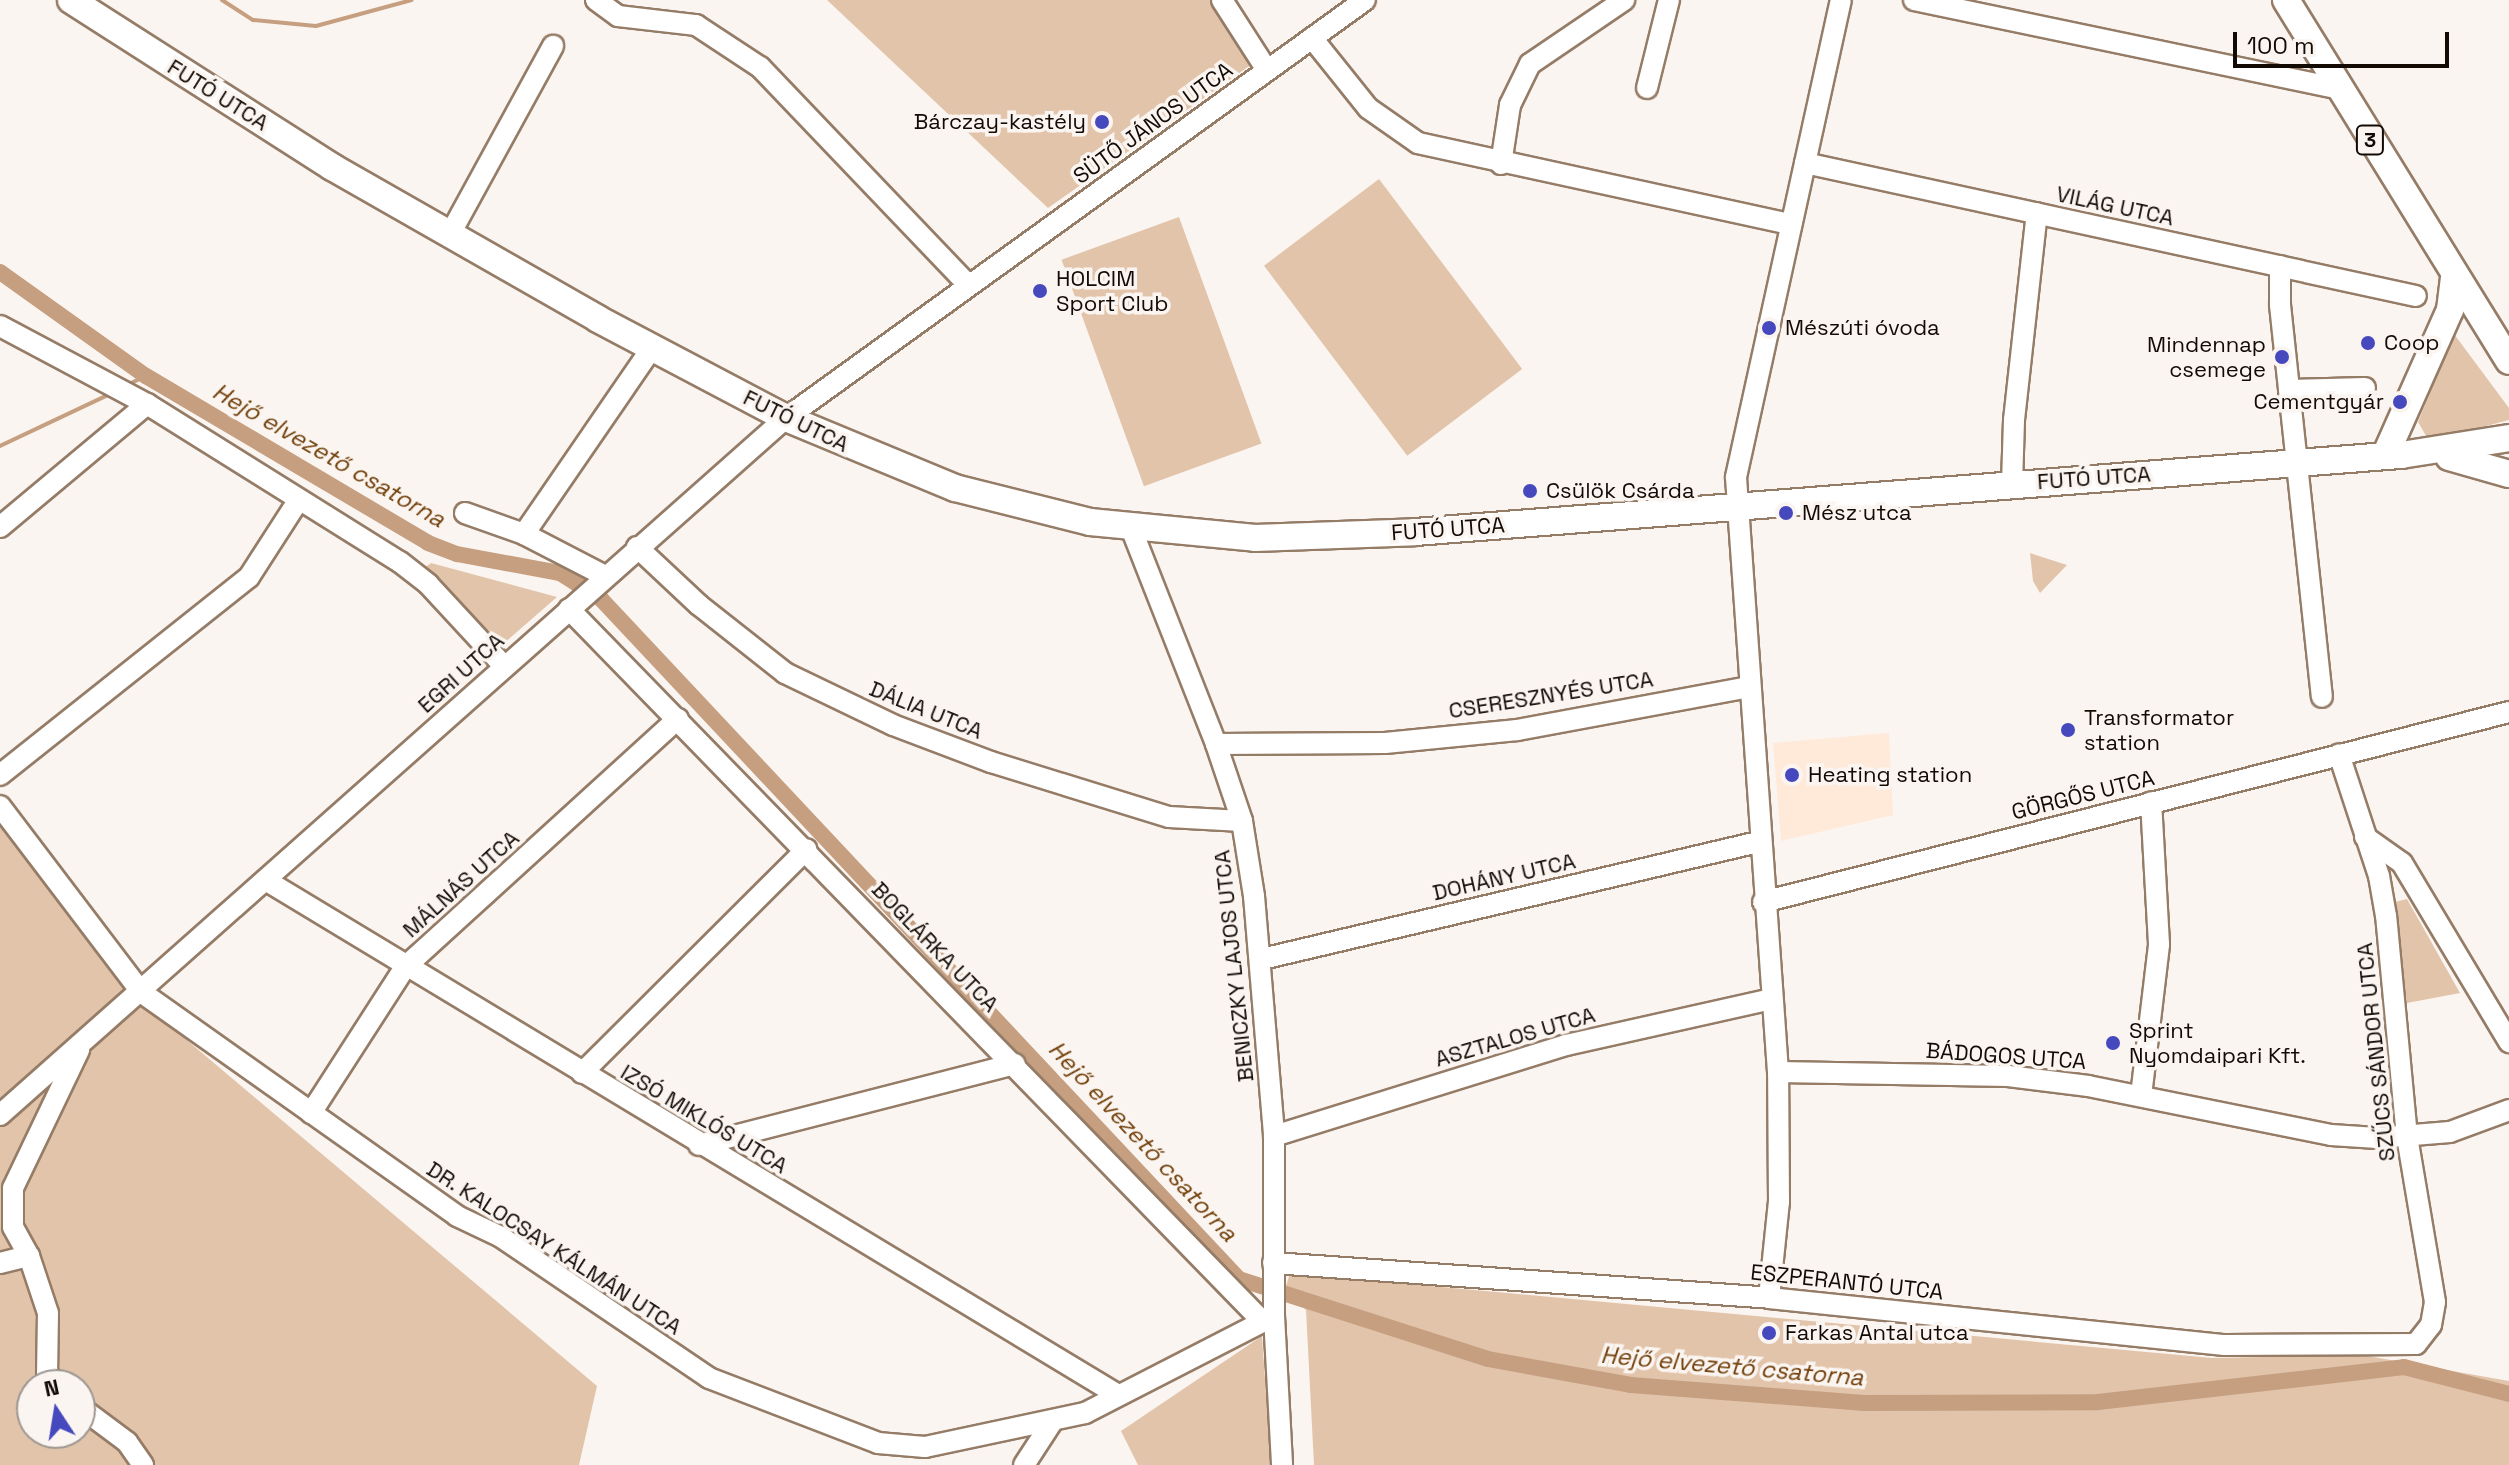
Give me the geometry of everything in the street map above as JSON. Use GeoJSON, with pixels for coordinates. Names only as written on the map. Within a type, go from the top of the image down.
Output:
{"type":"FeatureCollection","features":[{"type":"Feature","properties":{"kind":"main road","name":"FUTÓ UTCA"},"geometry":{"type":"LineString","coordinates":[[71,0],[449,236],[786,418],[881,461],[966,491],[1131,528],[1316,538],[2385,456],[2430,452],[2509,438]]}},
{"type":"Feature","properties":{"kind":"main road","name":"3"},"geometry":{"type":"LineString","coordinates":[[2286,0],[2454,279],[2509,361]]}},
{"type":"Feature","properties":{"kind":"main road"},"geometry":{"type":"LineString","coordinates":[[2385,456],[2450,310],[2454,279]]}},
{"type":"Feature","properties":{"kind":"main road"},"geometry":{"type":"LineString","coordinates":[[2430,452],[2509,474]]}},
{"type":"Feature","properties":{"kind":"street"},"geometry":{"type":"LineString","coordinates":[[596,0],[618,16],[696,25],[760,67],[968,285]]}},
{"type":"Feature","properties":{"kind":"street"},"geometry":{"type":"LineString","coordinates":[[1222,0],[1267,70]]}},
{"type":"Feature","properties":{"kind":"street","name":"SÜTŐ JÁNOS UTCA"},"geometry":{"type":"LineString","coordinates":[[968,285],[1365,0]]}},
{"type":"Feature","properties":{"kind":"street"},"geometry":{"type":"LineString","coordinates":[[1501,164],[1510,105],[1530,64],[1624,0]]}},
{"type":"Feature","properties":{"kind":"street"},"geometry":{"type":"LineString","coordinates":[[1647,88],[1669,0]]}},
{"type":"Feature","properties":{"kind":"street"},"geometry":{"type":"LineString","coordinates":[[1769,1298],[1779,1202],[1778,1072],[1758,842],[1736,477],[1841,0]]}},
{"type":"Feature","properties":{"kind":"street"},"geometry":{"type":"LineString","coordinates":[[1914,0],[2339,89]]}},
{"type":"Feature","properties":{"kind":"street"},"geometry":{"type":"LineString","coordinates":[[1312,38],[1368,108],[1400,135],[1501,164],[1791,224]]}},
{"type":"Feature","properties":{"kind":"street"},"geometry":{"type":"LineString","coordinates":[[449,236],[553,46]]}},
{"type":"Feature","properties":{"kind":"street","name":"VILÁG UTCA"},"geometry":{"type":"LineString","coordinates":[[1805,163],[2416,296]]}},
{"type":"Feature","properties":{"kind":"street"},"geometry":{"type":"LineString","coordinates":[[2012,484],[2014,420],[2037,213]]}},
{"type":"Feature","properties":{"kind":"street"},"geometry":{"type":"LineString","coordinates":[[2280,266],[2296,463],[2322,697]]}},
{"type":"Feature","properties":{"kind":"street","name":"EGRI UTCA"},"geometry":{"type":"LineString","coordinates":[[0,1115],[267,881],[603,575],[786,418],[968,285]]}},
{"type":"Feature","properties":{"kind":"street"},"geometry":{"type":"LineString","coordinates":[[0,326],[147,404],[428,584],[504,666]]}},
{"type":"Feature","properties":{"kind":"street"},"geometry":{"type":"LineString","coordinates":[[524,534],[652,348]]}},
{"type":"Feature","properties":{"kind":"street"},"geometry":{"type":"LineString","coordinates":[[2289,390],[2365,388]]}},
{"type":"Feature","properties":{"kind":"street"},"geometry":{"type":"LineString","coordinates":[[0,527],[147,404]]}},
{"type":"Feature","properties":{"kind":"street"},"geometry":{"type":"LineString","coordinates":[[0,775],[249,577],[298,501]]}},
{"type":"Feature","properties":{"kind":"street"},"geometry":{"type":"LineString","coordinates":[[465,513],[524,534],[603,575]]}},
{"type":"Feature","properties":{"kind":"street","name":"BENICZKY LAJOS UTCA"},"geometry":{"type":"LineString","coordinates":[[1131,528],[1216,744],[1242,821],[1262,959],[1274,1136],[1270,1313],[1282,1465]]}},
{"type":"Feature","properties":{"kind":"street","name":"DÁLIA UTCA"},"geometry":{"type":"LineString","coordinates":[[637,547],[699,605],[785,673],[893,725],[991,762],[1169,817],[1242,821]]}},
{"type":"Feature","properties":{"kind":"street","name":"BOGLÁRKA UTCA"},"geometry":{"type":"LineString","coordinates":[[572,605],[678,719],[1015,1064],[1270,1313]]}},
{"type":"Feature","properties":{"kind":"street","name":"CSERESZNYÉS UTCA"},"geometry":{"type":"LineString","coordinates":[[1216,744],[1385,743],[1517,730],[1748,687]]}},
{"type":"Feature","properties":{"kind":"street","name":"GÖRGŐS UTCA"},"geometry":{"type":"LineString","coordinates":[[1763,902],[2509,712]]}},
{"type":"Feature","properties":{"kind":"street","name":"MÁLNÁS UTCA"},"geometry":{"type":"LineString","coordinates":[[311,1113],[405,967],[678,719]]}},
{"type":"Feature","properties":{"kind":"street","name":"SZŰCS SÁNDOR UTCA"},"geometry":{"type":"LineString","coordinates":[[2339,754],[2386,916],[2407,1137],[2435,1302],[2431,1325],[2416,1344]]}},
{"type":"Feature","properties":{"kind":"street"},"geometry":{"type":"LineString","coordinates":[[2141,1096],[2159,944],[2151,802]]}},
{"type":"Feature","properties":{"kind":"street","name":"DR. KALOCSAY KÁLMÁN UTCA"},"geometry":{"type":"LineString","coordinates":[[0,806],[141,992],[457,1216],[501,1237],[709,1378],[901,1448],[965,1442],[1052,1422],[1118,1395],[1270,1313]]}},
{"type":"Feature","properties":{"kind":"street"},"geometry":{"type":"LineString","coordinates":[[2365,837],[2402,863],[2509,1042]]}},
{"type":"Feature","properties":{"kind":"street","name":"DOHÁNY UTCA"},"geometry":{"type":"LineString","coordinates":[[1262,959],[1758,842]]}},
{"type":"Feature","properties":{"kind":"street"},"geometry":{"type":"LineString","coordinates":[[582,1073],[807,849]]}},
{"type":"Feature","properties":{"kind":"street","name":"IZSÓ MIKLÓS UTCA"},"geometry":{"type":"LineString","coordinates":[[267,881],[699,1145],[1118,1395]]}},
{"type":"Feature","properties":{"kind":"street","name":"ASZTALOS UTCA"},"geometry":{"type":"LineString","coordinates":[[1274,1136],[1566,1045],[1772,999]]}},
{"type":"Feature","properties":{"kind":"street"},"geometry":{"type":"LineString","coordinates":[[47,1369],[48,1313],[29,1256],[13,1227],[13,1188],[82,1043]]}},
{"type":"Feature","properties":{"kind":"street"},"geometry":{"type":"LineString","coordinates":[[699,1145],[1015,1064]]}},
{"type":"Feature","properties":{"kind":"street","name":"BÁDOGOS UTCA"},"geometry":{"type":"LineString","coordinates":[[1778,1072],[2008,1076],[2141,1096],[2331,1135],[2407,1137],[2450,1132],[2509,1110]]}},
{"type":"Feature","properties":{"kind":"street"},"geometry":{"type":"LineString","coordinates":[[0,1263],[29,1256]]}},
{"type":"Feature","properties":{"kind":"street","name":"ESZPERANTÓ UTCA"},"geometry":{"type":"LineString","coordinates":[[1273,1269],[1769,1298],[2225,1345],[2416,1344]]}},
{"type":"Feature","properties":{"kind":"street"},"geometry":{"type":"LineString","coordinates":[[96,1419],[127,1442],[143,1465]]}},
{"type":"Feature","properties":{"kind":"street"},"geometry":{"type":"LineString","coordinates":[[1024,1465],[1052,1422]]}},
{"type":"Feature","properties":{"kind":"shaded area"},"geometry":{"type":"Polygon","coordinates":[[[827,0],[1221,0],[1255,62],[1048,208],[827,0]]]}},
{"type":"Feature","properties":{"kind":"shaded area"},"geometry":{"type":"Polygon","coordinates":[[[1379,179],[1522,369],[1407,456],[1264,266],[1379,179]]]}},
{"type":"Feature","properties":{"kind":"shaded area"},"geometry":{"type":"Polygon","coordinates":[[[1179,217],[1261,443],[1144,486],[1062,260],[1179,217]]]}},
{"type":"Feature","properties":{"kind":"shaded area"},"geometry":{"type":"Polygon","coordinates":[[[2454,334],[2509,408],[2509,420],[2429,441],[2418,422],[2454,334]]]}},
{"type":"Feature","properties":{"kind":"shaded area"},"geometry":{"type":"Polygon","coordinates":[[[2030,553],[2067,565],[2040,593],[2033,581],[2030,553]]]}},
{"type":"Feature","properties":{"kind":"shaded area"},"geometry":{"type":"Polygon","coordinates":[[[431,563],[557,597],[503,644],[423,569],[431,563]]]}},
{"type":"Feature","properties":{"kind":"shaded area"},"geometry":{"type":"Polygon","coordinates":[[[1889,733],[1893,815],[1781,841],[1773,743],[1889,733]]]}},
{"type":"Feature","properties":{"kind":"shaded area"},"geometry":{"type":"Polygon","coordinates":[[[0,818],[116,971],[169,1025],[597,1386],[579,1465],[0,1465],[0,818]]]}},
{"type":"Feature","properties":{"kind":"shaded area"},"geometry":{"type":"Polygon","coordinates":[[[2407,899],[2460,993],[2407,1003],[2391,903],[2407,899]]]}},
{"type":"Feature","properties":{"kind":"shaded area"},"geometry":{"type":"Polygon","coordinates":[[[1290,1273],[2212,1358],[2362,1355],[2509,1381],[2509,1465],[1314,1465],[1306,1310],[1285,1289],[1290,1273]]]}},
{"type":"Feature","properties":{"kind":"shaded area"},"geometry":{"type":"Polygon","coordinates":[[[1262,1336],[1271,1465],[1138,1465],[1121,1431],[1262,1336]]]}},
{"type":"Feature","properties":{"kind":"waterway"},"geometry":{"type":"LineString","coordinates":[[222,0],[253,20],[316,26],[412,0]]}},
{"type":"Feature","properties":{"kind":"waterway","name":"Hejő elvezető csatorna"},"geometry":{"type":"LineString","coordinates":[[0,272],[146,376],[428,543],[457,554],[560,573],[601,599],[1239,1279],[1488,1359],[1631,1385],[1864,1403],[2098,1402],[2404,1367],[2509,1394]]}},
{"type":"Feature","properties":{"kind":"waterway"},"geometry":{"type":"LineString","coordinates":[[131,383],[146,376]]}},
{"type":"Feature","properties":{"kind":"waterway"},"geometry":{"type":"LineString","coordinates":[[0,446],[110,394]]}},
{"type":"Feature","properties":{"kind":"place","name":"Bárczay-kastély"},"geometry":{"type":"Point","coordinates":[1102,122]}},
{"type":"Feature","properties":{"kind":"place","name":"HOLCIM Sport Club"},"geometry":{"type":"Point","coordinates":[1040,291]}},
{"type":"Feature","properties":{"kind":"place","name":"Mészúti óvoda"},"geometry":{"type":"Point","coordinates":[1769,328]}},
{"type":"Feature","properties":{"kind":"place","name":"Coop"},"geometry":{"type":"Point","coordinates":[2368,343]}},
{"type":"Feature","properties":{"kind":"place","name":"Mindennap csemege"},"geometry":{"type":"Point","coordinates":[2282,357]}},
{"type":"Feature","properties":{"kind":"place","name":"Cementgyár"},"geometry":{"type":"Point","coordinates":[2400,402]}},
{"type":"Feature","properties":{"kind":"place","name":"Csülök Csárda"},"geometry":{"type":"Point","coordinates":[1530,491]}},
{"type":"Feature","properties":{"kind":"place","name":"Mész utca"},"geometry":{"type":"Point","coordinates":[1786,513]}},
{"type":"Feature","properties":{"kind":"place","name":"Transformator station"},"geometry":{"type":"Point","coordinates":[2068,730]}},
{"type":"Feature","properties":{"kind":"place","name":"Heating station"},"geometry":{"type":"Point","coordinates":[1792,775]}},
{"type":"Feature","properties":{"kind":"place","name":"Sprint Nyomdaipari Kft."},"geometry":{"type":"Point","coordinates":[2113,1043]}},
{"type":"Feature","properties":{"kind":"place","name":"Farkas Antal utca"},"geometry":{"type":"Point","coordinates":[1769,1333]}}]}
